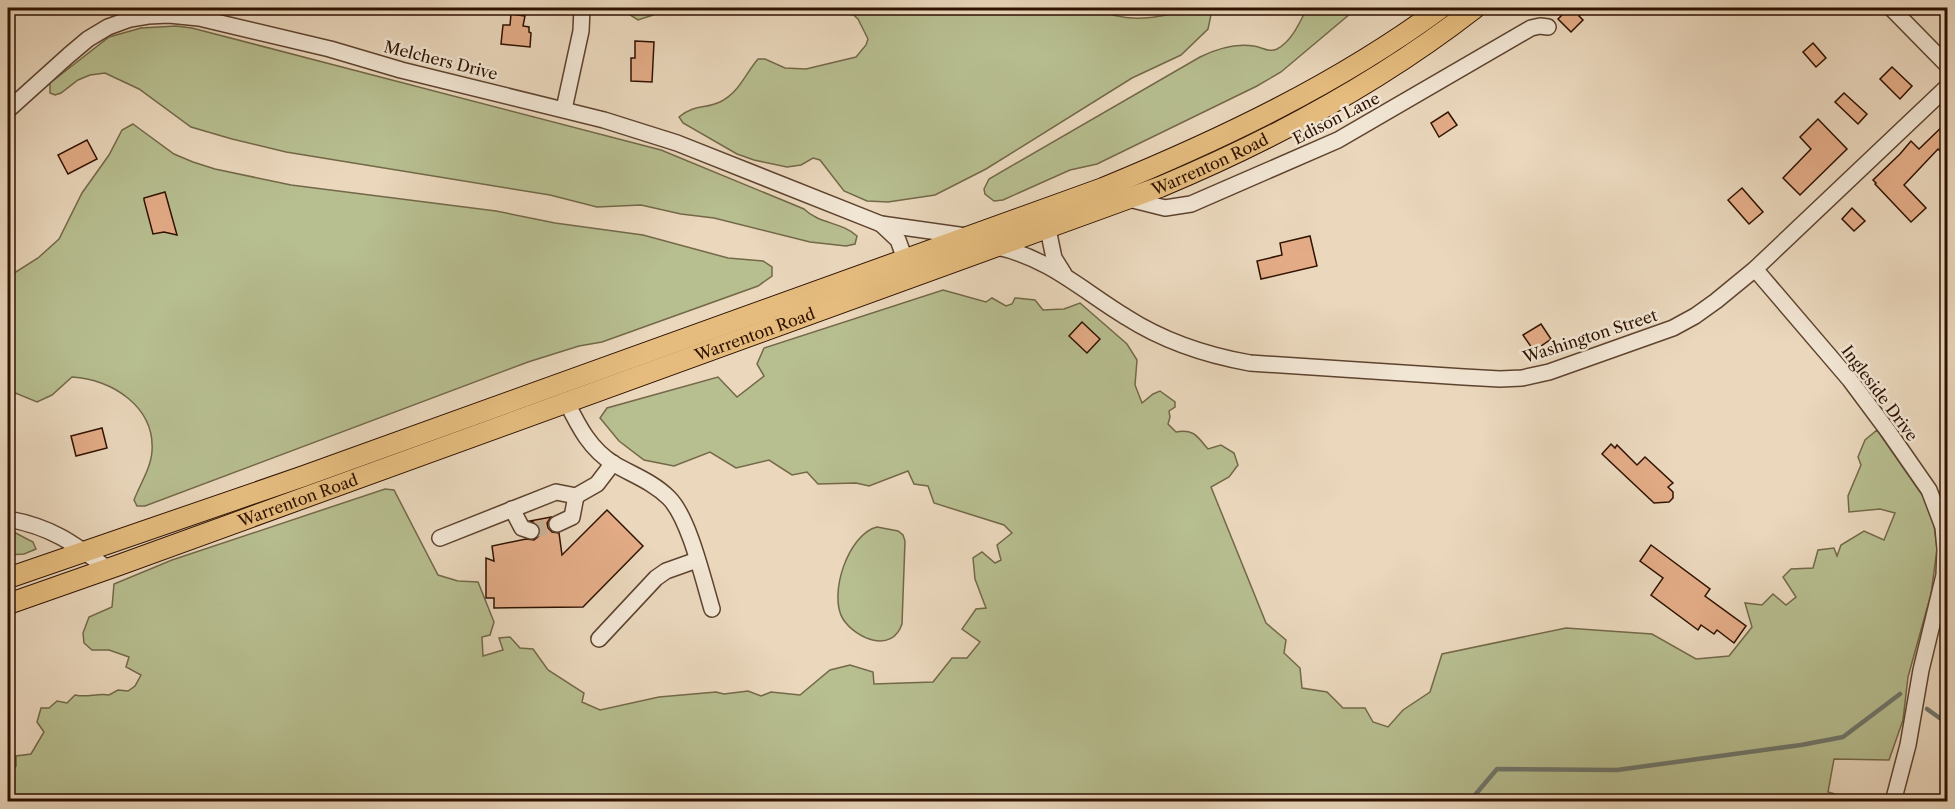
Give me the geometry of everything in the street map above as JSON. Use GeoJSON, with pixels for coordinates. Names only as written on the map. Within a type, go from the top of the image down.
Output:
{"type":"FeatureCollection","features":[{"type":"Feature","properties":{"kind":"main road","name":"Warrenton Road"},"geometry":{"type":"LineString","coordinates":[[8,578],[326,468],[1103,188],[1228,134],[1350,69],[1441,8]]}},
{"type":"Feature","properties":{"kind":"main road","name":"Warrenton Road"},"geometry":{"type":"LineString","coordinates":[[8,604],[1129,199],[1197,171],[1295,124],[1378,74],[1474,8]]}},
{"type":"Feature","properties":{"kind":"street"},"geometry":{"type":"LineString","coordinates":[[564,109],[581,31],[582,8]]}},
{"type":"Feature","properties":{"kind":"street"},"geometry":{"type":"LineString","coordinates":[[1891,8],[1947,66]]}},
{"type":"Feature","properties":{"kind":"street","name":"Melchers Drive"},"geometry":{"type":"LineString","coordinates":[[8,110],[69,55],[101,31],[148,16],[169,15],[199,18],[319,46],[401,70],[564,109],[677,143],[881,224],[970,236]]}},
{"type":"Feature","properties":{"kind":"street","name":"Edison Lane"},"geometry":{"type":"LineString","coordinates":[[1129,199],[1165,208],[1191,204],[1338,140],[1531,28],[1548,27]]}},
{"type":"Feature","properties":{"kind":"street","name":"Washington Street"},"geometry":{"type":"LineString","coordinates":[[997,247],[1024,253],[1065,276],[1126,318],[1163,338],[1218,357],[1250,363],[1500,379],[1522,378],[1549,372],[1673,328],[1695,316],[1755,269],[1947,86]]}},
{"type":"Feature","properties":{"kind":"street","name":"Melchers Drive"},"geometry":{"type":"LineString","coordinates":[[881,224],[898,240],[905,259]]}},
{"type":"Feature","properties":{"kind":"street","name":"Washington Street"},"geometry":{"type":"LineString","coordinates":[[1048,229],[1054,258],[1065,276]]}},
{"type":"Feature","properties":{"kind":"street","name":"Ingleside Drive"},"geometry":{"type":"LineString","coordinates":[[1755,269],[1850,380],[1929,490],[1938,510],[1946,549],[1944,574],[1921,670],[1908,745],[1893,801]]}},
{"type":"Feature","properties":{"kind":"street"},"geometry":{"type":"LineString","coordinates":[[567,403],[580,430],[592,445],[613,463],[654,485],[670,499],[683,519],[712,609]]}},
{"type":"Feature","properties":{"kind":"street"},"geometry":{"type":"LineString","coordinates":[[440,538],[556,492],[576,496],[597,484],[613,463]]}},
{"type":"Feature","properties":{"kind":"street"},"geometry":{"type":"LineString","coordinates":[[557,524],[572,517],[576,496]]}},
{"type":"Feature","properties":{"kind":"street"},"geometry":{"type":"LineString","coordinates":[[512,509],[522,528],[531,531]]}},
{"type":"Feature","properties":{"kind":"street"},"geometry":{"type":"LineString","coordinates":[[8,519],[51,531],[108,569]]}},
{"type":"Feature","properties":{"kind":"street"},"geometry":{"type":"LineString","coordinates":[[599,639],[656,578],[666,570],[697,560]]}},
{"type":"Feature","properties":{"kind":"green space"},"geometry":{"type":"Polygon","coordinates":[[[619,8],[658,8],[653,15],[638,20],[619,8]]]}},
{"type":"Feature","properties":{"kind":"green space"},"geometry":{"type":"Polygon","coordinates":[[[1093,8],[1122,17],[1147,18],[1207,9],[1211,15],[1208,29],[1181,55],[1132,78],[986,169],[935,195],[888,202],[867,201],[844,191],[820,160],[813,158],[801,165],[787,167],[754,160],[737,154],[683,123],[679,117],[685,113],[720,102],[732,94],[758,59],[765,59],[785,68],[806,69],[856,57],[868,39],[858,19],[847,9],[1093,8]]]}},
{"type":"Feature","properties":{"kind":"green space"},"geometry":{"type":"Polygon","coordinates":[[[1307,8],[1357,8],[1281,72],[1257,86],[1097,164],[1070,170],[1003,200],[994,201],[985,194],[984,189],[989,179],[1200,57],[1233,46],[1247,45],[1277,49],[1291,36],[1307,8]]]}},
{"type":"Feature","properties":{"kind":"green space"},"geometry":{"type":"Polygon","coordinates":[[[176,26],[192,28],[661,150],[804,209],[816,218],[851,231],[857,236],[855,244],[846,246],[810,242],[714,218],[681,214],[641,205],[597,207],[550,195],[286,152],[191,127],[139,89],[105,73],[90,75],[78,80],[61,93],[55,95],[50,93],[50,83],[109,37],[141,28],[176,26]]]}},
{"type":"Feature","properties":{"kind":"green space"},"geometry":{"type":"Polygon","coordinates":[[[133,124],[174,154],[215,169],[291,185],[496,211],[555,223],[643,235],[728,258],[763,261],[772,267],[772,276],[758,286],[602,342],[579,346],[528,362],[145,506],[137,506],[134,500],[151,457],[151,435],[139,409],[128,398],[102,383],[72,377],[52,395],[37,402],[8,390],[8,277],[38,258],[59,239],[82,193],[109,155],[122,130],[133,124]]]}},
{"type":"Feature","properties":{"kind":"green space"},"geometry":{"type":"Polygon","coordinates":[[[943,290],[986,302],[992,298],[1006,306],[1012,304],[1015,298],[1035,300],[1043,310],[1064,309],[1080,303],[1127,344],[1137,360],[1135,385],[1142,403],[1160,391],[1175,402],[1175,407],[1169,411],[1168,424],[1176,432],[1191,433],[1198,437],[1208,449],[1221,445],[1234,453],[1238,465],[1229,477],[1211,487],[1266,623],[1286,640],[1284,653],[1300,668],[1302,688],[1327,692],[1343,708],[1365,708],[1373,722],[1388,727],[1403,710],[1430,692],[1442,654],[1566,628],[1652,634],[1696,659],[1729,656],[1752,627],[1745,603],[1762,605],[1773,594],[1786,605],[1796,597],[1783,577],[1791,569],[1813,568],[1818,550],[1834,548],[1837,556],[1841,545],[1864,531],[1884,540],[1895,513],[1880,509],[1849,512],[1848,496],[1861,465],[1858,457],[1865,440],[1877,430],[1932,509],[1937,549],[1931,594],[1908,677],[1903,720],[1889,760],[1834,759],[1828,792],[1859,801],[8,802],[8,776],[16,766],[16,756],[31,754],[44,732],[37,722],[41,708],[49,708],[57,701],[67,703],[75,695],[109,695],[118,690],[128,691],[135,686],[141,675],[126,667],[129,657],[109,650],[92,650],[84,643],[83,633],[89,617],[112,607],[114,584],[172,560],[385,489],[394,490],[438,575],[458,581],[478,582],[494,622],[490,635],[482,637],[483,656],[503,650],[499,638],[510,637],[520,648],[533,649],[548,670],[584,693],[582,702],[600,710],[659,697],[716,692],[724,694],[748,691],[761,696],[771,692],[800,695],[830,670],[850,665],[873,672],[874,684],[933,682],[952,658],[967,658],[980,642],[962,629],[976,609],[986,608],[975,579],[973,558],[982,552],[995,563],[1001,560],[997,545],[1012,533],[1004,525],[934,503],[928,486],[914,484],[908,471],[869,486],[856,483],[818,484],[807,472],[792,475],[769,460],[736,468],[710,452],[674,466],[644,460],[619,441],[600,418],[607,408],[718,377],[737,397],[764,376],[757,364],[764,348],[943,290]]]}},
{"type":"Feature","properties":{"kind":"green space"},"geometry":{"type":"Polygon","coordinates":[[[877,527],[898,531],[903,535],[905,541],[902,624],[890,639],[882,641],[865,637],[849,626],[843,619],[839,608],[838,595],[844,567],[850,553],[857,541],[877,527]]]}},
{"type":"Feature","properties":{"kind":"green space"},"geometry":{"type":"Polygon","coordinates":[[[8,529],[33,542],[36,549],[24,554],[8,555],[8,529]]]}},
{"type":"Feature","properties":{"kind":"building"},"geometry":{"type":"Polygon","coordinates":[[[1569,8],[1587,8],[1579,16],[1583,20],[1571,32],[1558,19],[1569,8]]]}},
{"type":"Feature","properties":{"kind":"building"},"geometry":{"type":"Polygon","coordinates":[[[511,14],[525,16],[523,26],[529,27],[531,33],[530,47],[501,44],[503,25],[510,25],[511,14]]]}},
{"type":"Feature","properties":{"kind":"building"},"geometry":{"type":"Polygon","coordinates":[[[635,41],[654,42],[652,82],[631,81],[631,58],[635,58],[635,41]]]}},
{"type":"Feature","properties":{"kind":"building"},"geometry":{"type":"Polygon","coordinates":[[[1813,43],[1826,58],[1816,67],[1803,52],[1813,43]]]}},
{"type":"Feature","properties":{"kind":"building"},"geometry":{"type":"Polygon","coordinates":[[[1892,67],[1912,86],[1900,99],[1880,79],[1892,67]]]}},
{"type":"Feature","properties":{"kind":"building"},"geometry":{"type":"Polygon","coordinates":[[[1844,93],[1867,114],[1858,124],[1835,102],[1844,93]]]}},
{"type":"Feature","properties":{"kind":"building"},"geometry":{"type":"Polygon","coordinates":[[[1448,112],[1457,125],[1439,137],[1431,123],[1448,112]]]}},
{"type":"Feature","properties":{"kind":"building"},"geometry":{"type":"Polygon","coordinates":[[[1818,119],[1847,149],[1800,195],[1783,178],[1811,149],[1800,137],[1818,119]]]}},
{"type":"Feature","properties":{"kind":"building"},"geometry":{"type":"Polygon","coordinates":[[[1947,122],[1947,158],[1938,149],[1904,185],[1926,208],[1911,222],[1873,180],[1911,141],[1919,149],[1947,122]]]}},
{"type":"Feature","properties":{"kind":"building"},"geometry":{"type":"Polygon","coordinates":[[[87,140],[97,159],[68,174],[58,155],[87,140]]]}},
{"type":"Feature","properties":{"kind":"building"},"geometry":{"type":"Polygon","coordinates":[[[1742,188],[1763,212],[1749,224],[1728,200],[1742,188]]]}},
{"type":"Feature","properties":{"kind":"building"},"geometry":{"type":"Polygon","coordinates":[[[165,192],[177,235],[164,232],[153,234],[144,198],[165,192]]]}},
{"type":"Feature","properties":{"kind":"building"},"geometry":{"type":"Polygon","coordinates":[[[1852,208],[1865,221],[1854,231],[1842,219],[1852,208]]]}},
{"type":"Feature","properties":{"kind":"building"},"geometry":{"type":"Polygon","coordinates":[[[1310,236],[1317,266],[1261,279],[1257,261],[1282,255],[1280,243],[1310,236]]]}},
{"type":"Feature","properties":{"kind":"building"},"geometry":{"type":"Polygon","coordinates":[[[1082,322],[1100,339],[1087,353],[1069,336],[1082,322]]]}},
{"type":"Feature","properties":{"kind":"building"},"geometry":{"type":"Polygon","coordinates":[[[1541,324],[1551,339],[1534,351],[1523,335],[1541,324]]]}},
{"type":"Feature","properties":{"kind":"building"},"geometry":{"type":"Polygon","coordinates":[[[102,428],[107,448],[76,456],[71,436],[102,428]]]}},
{"type":"Feature","properties":{"kind":"building"},"geometry":{"type":"Polygon","coordinates":[[[1611,444],[1615,448],[1617,445],[1637,465],[1645,457],[1673,483],[1668,487],[1673,492],[1673,498],[1669,502],[1654,503],[1602,454],[1611,444]]]}},
{"type":"Feature","properties":{"kind":"building"},"geometry":{"type":"Polygon","coordinates":[[[607,510],[643,546],[583,607],[494,608],[494,598],[486,598],[486,558],[494,561],[492,546],[526,539],[534,540],[540,535],[541,530],[538,524],[530,521],[551,517],[547,523],[548,528],[552,532],[559,533],[562,555],[607,510]]]}},
{"type":"Feature","properties":{"kind":"building"},"geometry":{"type":"Polygon","coordinates":[[[1651,545],[1710,589],[1705,596],[1746,626],[1734,643],[1717,630],[1714,634],[1701,625],[1698,630],[1651,595],[1663,578],[1640,561],[1651,545]]]}},
{"type":"Feature","properties":{"kind":"waterway"},"geometry":{"type":"LineString","coordinates":[[1469,802],[1497,769],[1617,770],[1801,745],[1843,737],[1900,694]]}},
{"type":"Feature","properties":{"kind":"waterway"},"geometry":{"type":"LineString","coordinates":[[1927,709],[1948,724]]}},
{"type":"Feature","properties":{"kind":"tunnel"},"geometry":{"type":"LineString","coordinates":[[531,531],[557,524]]}}]}
